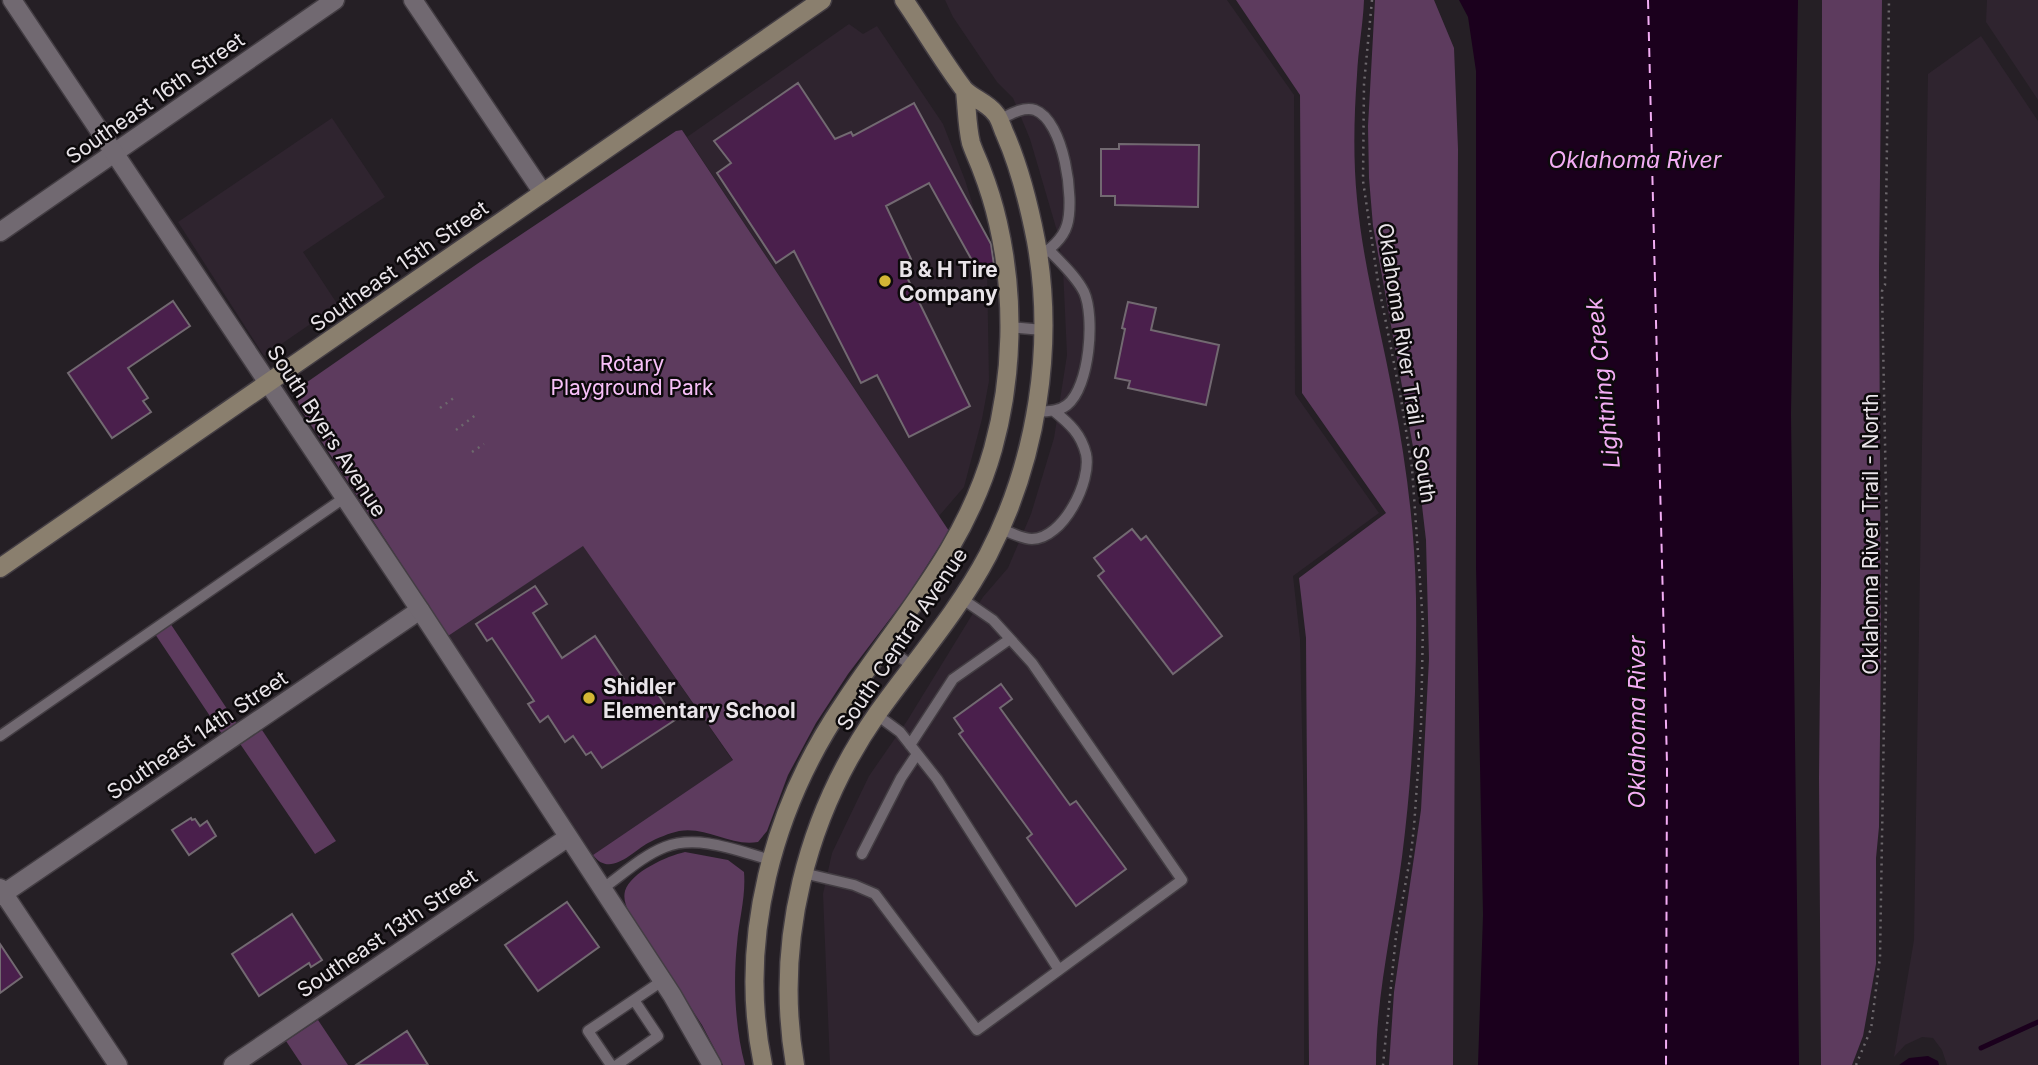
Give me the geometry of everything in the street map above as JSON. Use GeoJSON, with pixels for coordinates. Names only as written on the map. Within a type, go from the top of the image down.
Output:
{"type":"FeatureCollection","features":[{"type":"Feature","properties":{"kind":"main road","name":"Southeast 15th Street"},"geometry":{"type":"LineString","coordinates":[[0,568],[822,0]]}},
{"type":"Feature","properties":{"kind":"main road","name":"South Central Avenue"},"geometry":{"type":"LineString","coordinates":[[795,1065],[790,1023],[789,960],[797,901],[812,842],[849,759],[877,715],[961,598],[987,556],[1001,528],[1021,472],[1036,412],[1043,330],[1044,253],[1027,199],[995,112],[965,91],[904,0]]}},
{"type":"Feature","properties":{"kind":"main road","name":"South Central Avenue"},"geometry":{"type":"LineString","coordinates":[[764,1065],[755,1013],[755,968],[760,916],[782,822],[811,757],[844,702],[935,576],[963,528],[975,502],[999,421],[1008,366],[1007,278],[990,196],[971,142],[965,91]]}},
{"type":"Feature","properties":{"kind":"street","name":"South Byers Avenue"},"geometry":{"type":"LineString","coordinates":[[12,0],[420,610],[663,981],[712,1065]]}},
{"type":"Feature","properties":{"kind":"street","name":"Southeast 16th Street"},"geometry":{"type":"LineString","coordinates":[[0,232],[335,0]]}},
{"type":"Feature","properties":{"kind":"street"},"geometry":{"type":"LineString","coordinates":[[413,0],[543,193]]}},
{"type":"Feature","properties":{"kind":"street","name":"Southeast 14th Street"},"geometry":{"type":"LineString","coordinates":[[1,893],[420,610]]}},
{"type":"Feature","properties":{"kind":"street","name":"Southeast 13th Street"},"geometry":{"type":"LineString","coordinates":[[233,1065],[567,838]]}},
{"type":"Feature","properties":{"kind":"street"},"geometry":{"type":"LineString","coordinates":[[1,893],[118,1065]]}},
{"type":"Feature","properties":{"kind":"lane"},"geometry":{"type":"LineString","coordinates":[[999,120],[1023,109],[1036,110],[1055,132],[1065,162],[1071,197],[1067,226],[1059,239],[1044,253],[1072,275],[1084,292],[1090,315],[1086,366],[1079,391],[1068,404],[1055,411],[1036,412]]}},
{"type":"Feature","properties":{"kind":"lane"},"geometry":{"type":"LineString","coordinates":[[1009,327],[1043,330]]}},
{"type":"Feature","properties":{"kind":"lane"},"geometry":{"type":"LineString","coordinates":[[1001,528],[1029,540],[1036,539],[1067,520],[1083,478],[1087,456],[1075,428],[1055,411]]}},
{"type":"Feature","properties":{"kind":"lane"},"geometry":{"type":"LineString","coordinates":[[0,736],[344,498]]}},
{"type":"Feature","properties":{"kind":"lane"},"geometry":{"type":"LineString","coordinates":[[803,873],[854,885],[876,894],[977,1030],[1182,880],[1032,663],[993,620],[961,598]]}},
{"type":"Feature","properties":{"kind":"lane"},"geometry":{"type":"LineString","coordinates":[[862,854],[914,749],[953,679],[1010,639]]}},
{"type":"Feature","properties":{"kind":"lane"},"geometry":{"type":"LineString","coordinates":[[885,646],[912,666]]}},
{"type":"Feature","properties":{"kind":"lane"},"geometry":{"type":"LineString","coordinates":[[877,715],[900,732],[937,779],[1059,970]]}},
{"type":"Feature","properties":{"kind":"lane"},"geometry":{"type":"LineString","coordinates":[[602,889],[651,854],[675,844],[699,843],[771,860]]}},
{"type":"Feature","properties":{"kind":"lane"},"geometry":{"type":"LineString","coordinates":[[611,1065],[588,1031],[663,981]]}},
{"type":"Feature","properties":{"kind":"lane"},"geometry":{"type":"LineString","coordinates":[[617,1065],[658,1036],[634,1000]]}},
{"type":"Feature","properties":{"kind":"path","name":"Oklahoma River Trail - South"},"geometry":{"type":"LineString","coordinates":[[1372,0],[1364,84],[1363,180],[1378,282],[1411,458],[1423,624],[1421,726],[1414,827],[1396,936],[1383,1065]]}},
{"type":"Feature","properties":{"kind":"path","name":"Oklahoma River Trail - North"},"geometry":{"type":"LineString","coordinates":[[1856,1065],[1871,1029],[1880,957],[1887,543],[1882,291],[1885,285],[1889,0]]}},
{"type":"Feature","properties":{"kind":"path"},"geometry":{"type":"LineString","coordinates":[[440,408],[455,397]]}},
{"type":"Feature","properties":{"kind":"path"},"geometry":{"type":"LineString","coordinates":[[456,429],[477,414]]}},
{"type":"Feature","properties":{"kind":"path"},"geometry":{"type":"LineString","coordinates":[[472,452],[484,444]]}},
{"type":"Feature","properties":{"kind":"shaded area"},"geometry":{"type":"Polygon","coordinates":[[[945,0],[1227,0],[1294,95],[1295,394],[1379,513],[1293,576],[1300,639],[1304,819],[1304,1065],[830,1065],[823,894],[832,853],[869,776],[907,721],[983,597],[1008,568],[1031,514],[1054,438],[1067,355],[1063,269],[1057,231],[1030,139],[1013,98],[997,82],[953,17],[945,0]]]}},
{"type":"Feature","properties":{"kind":"shaded area"},"geometry":{"type":"Polygon","coordinates":[[[1987,0],[2038,0],[2038,100],[1986,22],[1987,0]]]}},
{"type":"Feature","properties":{"kind":"shaded area","name":"B & H Tire Company"},"geometry":{"type":"Polygon","coordinates":[[[849,24],[863,34],[877,26],[943,124],[981,231],[987,266],[989,381],[964,487],[939,516],[687,137],[849,24]]]}},
{"type":"Feature","properties":{"kind":"shaded area"},"geometry":{"type":"Polygon","coordinates":[[[1981,36],[2038,121],[2038,1065],[1947,1065],[1942,1050],[1933,1038],[1922,1037],[1905,1045],[1894,1057],[1914,940],[1928,74],[1981,36]]]}},
{"type":"Feature","properties":{"kind":"shaded area"},"geometry":{"type":"Polygon","coordinates":[[[332,118],[385,197],[303,252],[338,305],[264,356],[178,222],[332,118]]]}},
{"type":"Feature","properties":{"kind":"shaded area","name":"Shidler Elementary School"},"geometry":{"type":"Polygon","coordinates":[[[583,545],[733,761],[593,855],[448,636],[583,545]]]}},
{"type":"Feature","properties":{"kind":"green space"},"geometry":{"type":"Polygon","coordinates":[[[1236,0],[1364,0],[1355,106],[1357,199],[1368,273],[1406,471],[1416,598],[1412,760],[1402,857],[1382,987],[1376,1065],[1309,1065],[1306,638],[1299,578],[1386,513],[1302,393],[1300,95],[1236,0]]]}},
{"type":"Feature","properties":{"kind":"green space"},"geometry":{"type":"Polygon","coordinates":[[[1375,0],[1434,0],[1454,48],[1458,149],[1453,1065],[1389,1065],[1394,992],[1421,810],[1429,659],[1426,540],[1419,480],[1373,226],[1369,178],[1368,126],[1375,0]]]}},
{"type":"Feature","properties":{"kind":"green space"},"geometry":{"type":"Polygon","coordinates":[[[1822,0],[1882,0],[1879,268],[1881,644],[1876,964],[1863,1036],[1852,1065],[1821,1065],[1819,778],[1822,0]]]}},
{"type":"Feature","properties":{"kind":"green space","name":"Rotary Playground Park"},"geometry":{"type":"Polygon","coordinates":[[[682,130],[949,531],[908,595],[848,674],[816,723],[788,775],[767,831],[758,842],[738,842],[699,831],[679,831],[652,841],[621,861],[607,864],[593,855],[733,760],[583,546],[448,636],[300,408],[297,399],[300,387],[477,264],[676,131],[682,130]]]}},
{"type":"Feature","properties":{"kind":"green space"},"geometry":{"type":"Polygon","coordinates":[[[170,623],[247,739],[262,730],[336,841],[315,854],[230,729],[222,734],[155,634],[170,623]]]}},
{"type":"Feature","properties":{"kind":"green space"},"geometry":{"type":"Polygon","coordinates":[[[685,852],[728,860],[744,872],[735,989],[739,1036],[745,1065],[723,1065],[702,1025],[629,913],[625,902],[625,891],[634,877],[660,861],[685,852]]]}},
{"type":"Feature","properties":{"kind":"green space"},"geometry":{"type":"Polygon","coordinates":[[[318,1020],[348,1065],[302,1065],[286,1041],[318,1020]]]}},
{"type":"Feature","properties":{"kind":"water","name":"Oklahoma River"},"geometry":{"type":"Polygon","coordinates":[[[1459,0],[1798,0],[1791,414],[1799,1065],[1478,1065],[1483,915],[1476,567],[1476,71],[1468,17],[1459,0]]]}},
{"type":"Feature","properties":{"kind":"water"},"geometry":{"type":"Polygon","coordinates":[[[1928,1056],[1938,1061],[1939,1065],[1899,1065],[1909,1058],[1928,1056]]]}},
{"type":"Feature","properties":{"kind":"building"},"geometry":{"type":"Polygon","coordinates":[[[798,83],[835,139],[851,132],[853,136],[914,103],[991,244],[994,265],[979,273],[929,183],[886,206],[911,259],[900,263],[970,406],[909,437],[877,375],[861,383],[794,251],[776,263],[717,173],[731,163],[714,141],[798,83]]]}},
{"type":"Feature","properties":{"kind":"building"},"geometry":{"type":"Polygon","coordinates":[[[1119,144],[1199,145],[1198,207],[1115,205],[1115,196],[1101,196],[1101,149],[1119,149],[1119,144]]]}},
{"type":"Feature","properties":{"kind":"building"},"geometry":{"type":"Polygon","coordinates":[[[173,301],[190,326],[128,368],[148,398],[143,401],[151,412],[112,438],[68,373],[173,301]]]}},
{"type":"Feature","properties":{"kind":"building"},"geometry":{"type":"Polygon","coordinates":[[[1128,302],[1156,308],[1151,330],[1219,345],[1206,405],[1128,388],[1130,381],[1115,378],[1128,302]]]}},
{"type":"Feature","properties":{"kind":"building"},"geometry":{"type":"Polygon","coordinates":[[[1132,529],[1141,540],[1146,536],[1222,636],[1173,674],[1098,576],[1104,571],[1094,558],[1132,529]]]}},
{"type":"Feature","properties":{"kind":"building"},"geometry":{"type":"Polygon","coordinates":[[[535,586],[547,604],[533,613],[562,658],[595,636],[633,693],[650,682],[675,720],[602,768],[591,752],[586,755],[573,736],[565,742],[548,716],[540,722],[528,704],[534,701],[492,638],[487,641],[476,624],[535,586]]]}},
{"type":"Feature","properties":{"kind":"building"},"geometry":{"type":"Polygon","coordinates":[[[1001,684],[1012,699],[1000,708],[1070,805],[1076,801],[1126,869],[1076,906],[1027,838],[1032,834],[959,734],[963,731],[954,718],[1001,684]]]}},
{"type":"Feature","properties":{"kind":"building"},"geometry":{"type":"Polygon","coordinates":[[[191,818],[200,826],[207,821],[216,836],[189,855],[172,830],[191,818]]]}},
{"type":"Feature","properties":{"kind":"building"},"geometry":{"type":"Polygon","coordinates":[[[567,902],[599,947],[538,991],[505,945],[567,902]]]}},
{"type":"Feature","properties":{"kind":"building"},"geometry":{"type":"Polygon","coordinates":[[[292,914],[322,960],[311,967],[309,963],[259,996],[232,954],[292,914]]]}},
{"type":"Feature","properties":{"kind":"building"},"geometry":{"type":"Polygon","coordinates":[[[0,944],[22,977],[0,993],[0,944]]]}},
{"type":"Feature","properties":{"kind":"building"},"geometry":{"type":"Polygon","coordinates":[[[407,1031],[428,1065],[356,1065],[407,1031]]]}},
{"type":"Feature","properties":{"kind":"waterway"},"geometry":{"type":"LineString","coordinates":[[1981,1048],[2038,1022]]}},
{"type":"Feature","properties":{"kind":"ferry route"},"geometry":{"type":"LineString","coordinates":[[1648,0],[1667,764],[1666,1065]]}},
{"type":"Feature","properties":{"kind":"place","name":"B & H Tire Company"},"geometry":{"type":"Point","coordinates":[885,281]}},
{"type":"Feature","properties":{"kind":"place","name":"Shidler Elementary School"},"geometry":{"type":"Point","coordinates":[589,698]}},
{"type":"Feature","properties":{"kind":"water label","name":"Lightning Creek"},"geometry":{"type":"Point","coordinates":[1603,383]}}]}
